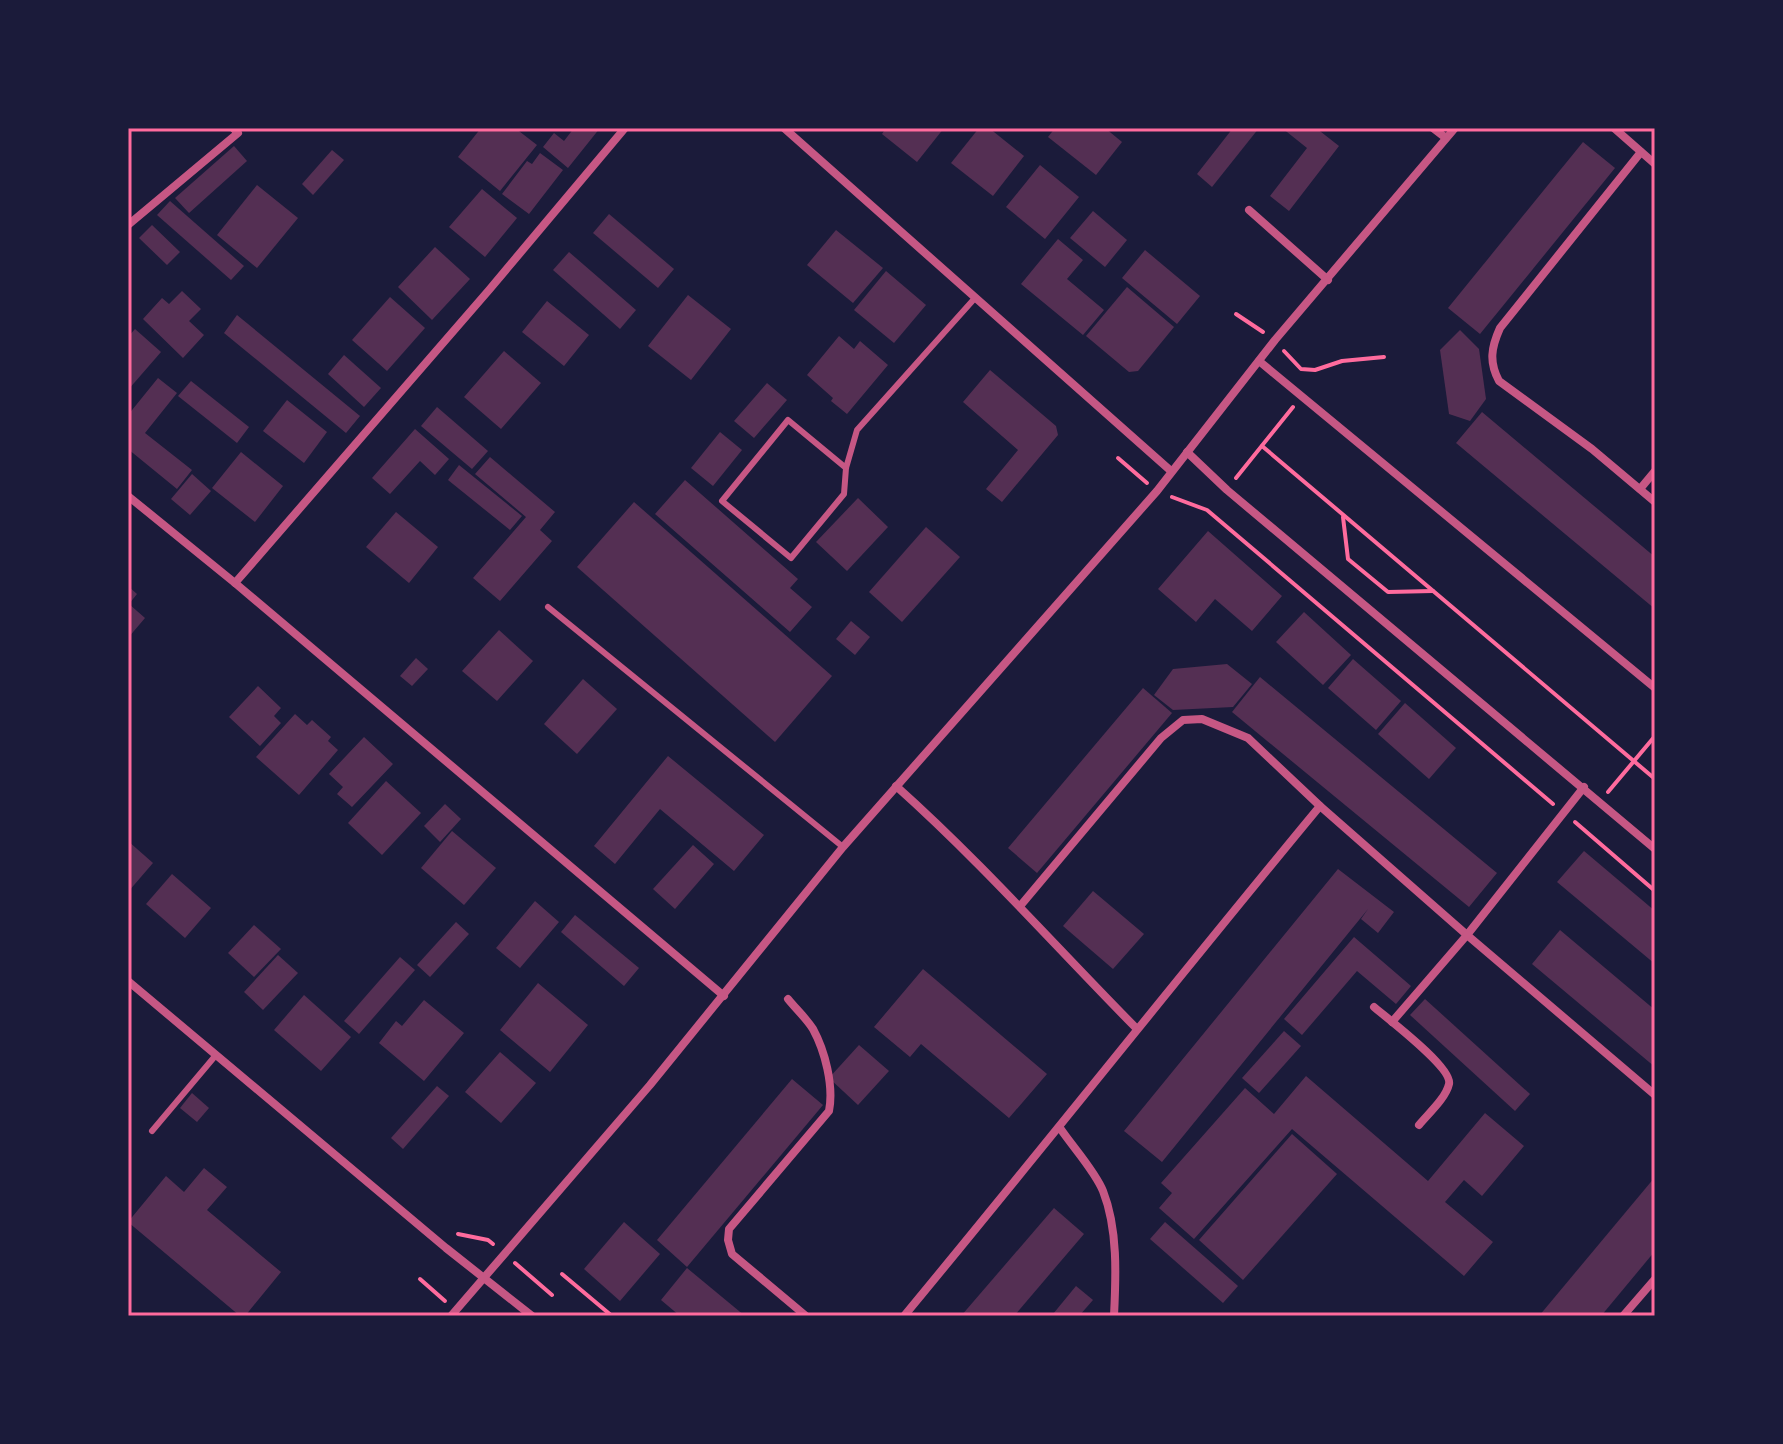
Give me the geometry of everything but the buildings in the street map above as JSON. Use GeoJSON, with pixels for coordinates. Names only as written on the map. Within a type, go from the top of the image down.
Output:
{"type":"FeatureCollection","features":[{"type":"Feature","properties":{"kind":"street"},"geometry":{"type":"LineString","coordinates":[[128,225],[238,133],[233,128]]}},
{"type":"Feature","properties":{"kind":"street"},"geometry":{"type":"LineString","coordinates":[[235,583],[625,128]]}},
{"type":"Feature","properties":{"kind":"street"},"geometry":{"type":"LineString","coordinates":[[784,128],[1171,471]]}},
{"type":"Feature","properties":{"kind":"street"},"geometry":{"type":"LineString","coordinates":[[1433,128],[1446,138]]}},
{"type":"Feature","properties":{"kind":"street"},"geometry":{"type":"LineString","coordinates":[[453,1313],[724,996],[843,847],[1157,491],[1259,361],[1455,128]]}},
{"type":"Feature","properties":{"kind":"street"},"geometry":{"type":"LineString","coordinates":[[1614,128],[1655,164]]}},
{"type":"Feature","properties":{"kind":"street"},"geometry":{"type":"LineString","coordinates":[[1641,152],[1500,328],[1492,346],[1492,368],[1499,381],[1592,449],[1655,502]]}},
{"type":"Feature","properties":{"kind":"street"},"geometry":{"type":"LineString","coordinates":[[1249,210],[1328,280]]}},
{"type":"Feature","properties":{"kind":"street"},"geometry":{"type":"LineString","coordinates":[[1259,361],[1655,688]]}},
{"type":"Feature","properties":{"kind":"street"},"geometry":{"type":"LineString","coordinates":[[1187,452],[1227,490],[1655,849]]}},
{"type":"Feature","properties":{"kind":"street"},"geometry":{"type":"LineString","coordinates":[[1640,489],[1655,471]]}},
{"type":"Feature","properties":{"kind":"street"},"geometry":{"type":"LineString","coordinates":[[128,496],[724,996]]}},
{"type":"Feature","properties":{"kind":"street"},"geometry":{"type":"LineString","coordinates":[[1021,905],[1161,738],[1183,720],[1202,719],[1248,738],[1320,806],[1467,935],[1655,1095]]}},
{"type":"Feature","properties":{"kind":"street"},"geometry":{"type":"LineString","coordinates":[[896,786],[1021,905],[1136,1028]]}},
{"type":"Feature","properties":{"kind":"street"},"geometry":{"type":"LineString","coordinates":[[1392,1022],[1467,935],[1584,787]]}},
{"type":"Feature","properties":{"kind":"street"},"geometry":{"type":"LineString","coordinates":[[904,1316],[1320,806]]}},
{"type":"Feature","properties":{"kind":"street"},"geometry":{"type":"LineString","coordinates":[[128,981],[532,1316]]}},
{"type":"Feature","properties":{"kind":"street"},"geometry":{"type":"LineString","coordinates":[[788,999],[812,1028],[821,1049],[829,1082],[829,1111],[729,1229],[728,1240],[732,1254],[806,1316]]}},
{"type":"Feature","properties":{"kind":"street"},"geometry":{"type":"LineString","coordinates":[[1374,1007],[1447,1071],[1449,1085],[1419,1125]]}},
{"type":"Feature","properties":{"kind":"street"},"geometry":{"type":"LineString","coordinates":[[1060,1128],[1102,1188],[1110,1216],[1116,1278],[1114,1316]]}},
{"type":"Feature","properties":{"kind":"street"},"geometry":{"type":"LineString","coordinates":[[1623,1316],[1655,1279]]}},
{"type":"Feature","properties":{"kind":"lane"},"geometry":{"type":"LineString","coordinates":[[846,468],[788,420],[722,501],[791,558],[844,494],[846,468],[857,430],[975,298]]}},
{"type":"Feature","properties":{"kind":"lane"},"geometry":{"type":"LineString","coordinates":[[548,607],[843,847]]}},
{"type":"Feature","properties":{"kind":"lane"},"geometry":{"type":"LineString","coordinates":[[152,1131],[216,1055]]}},
{"type":"Feature","properties":{"kind":"path"},"geometry":{"type":"LineString","coordinates":[[1315,370],[1342,361],[1384,357]]}},
{"type":"Feature","properties":{"kind":"path"},"geometry":{"type":"LineString","coordinates":[[1227,490],[1301,397]]}},
{"type":"Feature","properties":{"kind":"path"},"geometry":{"type":"LineString","coordinates":[[1262,446],[1655,779]]}},
{"type":"Feature","properties":{"kind":"path"},"geometry":{"type":"LineString","coordinates":[[1118,458],[1157,491],[1207,510],[1655,891]]}},
{"type":"Feature","properties":{"kind":"path"},"geometry":{"type":"LineString","coordinates":[[1343,515],[1348,559],[1388,592],[1433,591]]}},
{"type":"Feature","properties":{"kind":"path"},"geometry":{"type":"LineString","coordinates":[[1602,799],[1655,736]]}},
{"type":"Feature","properties":{"kind":"path"},"geometry":{"type":"LineString","coordinates":[[562,1274],[612,1316]]}},
{"type":"Feature","properties":{"kind":"path"},"geometry":{"type":"LineString","coordinates":[[420,1279],[453,1313]]}}]}
